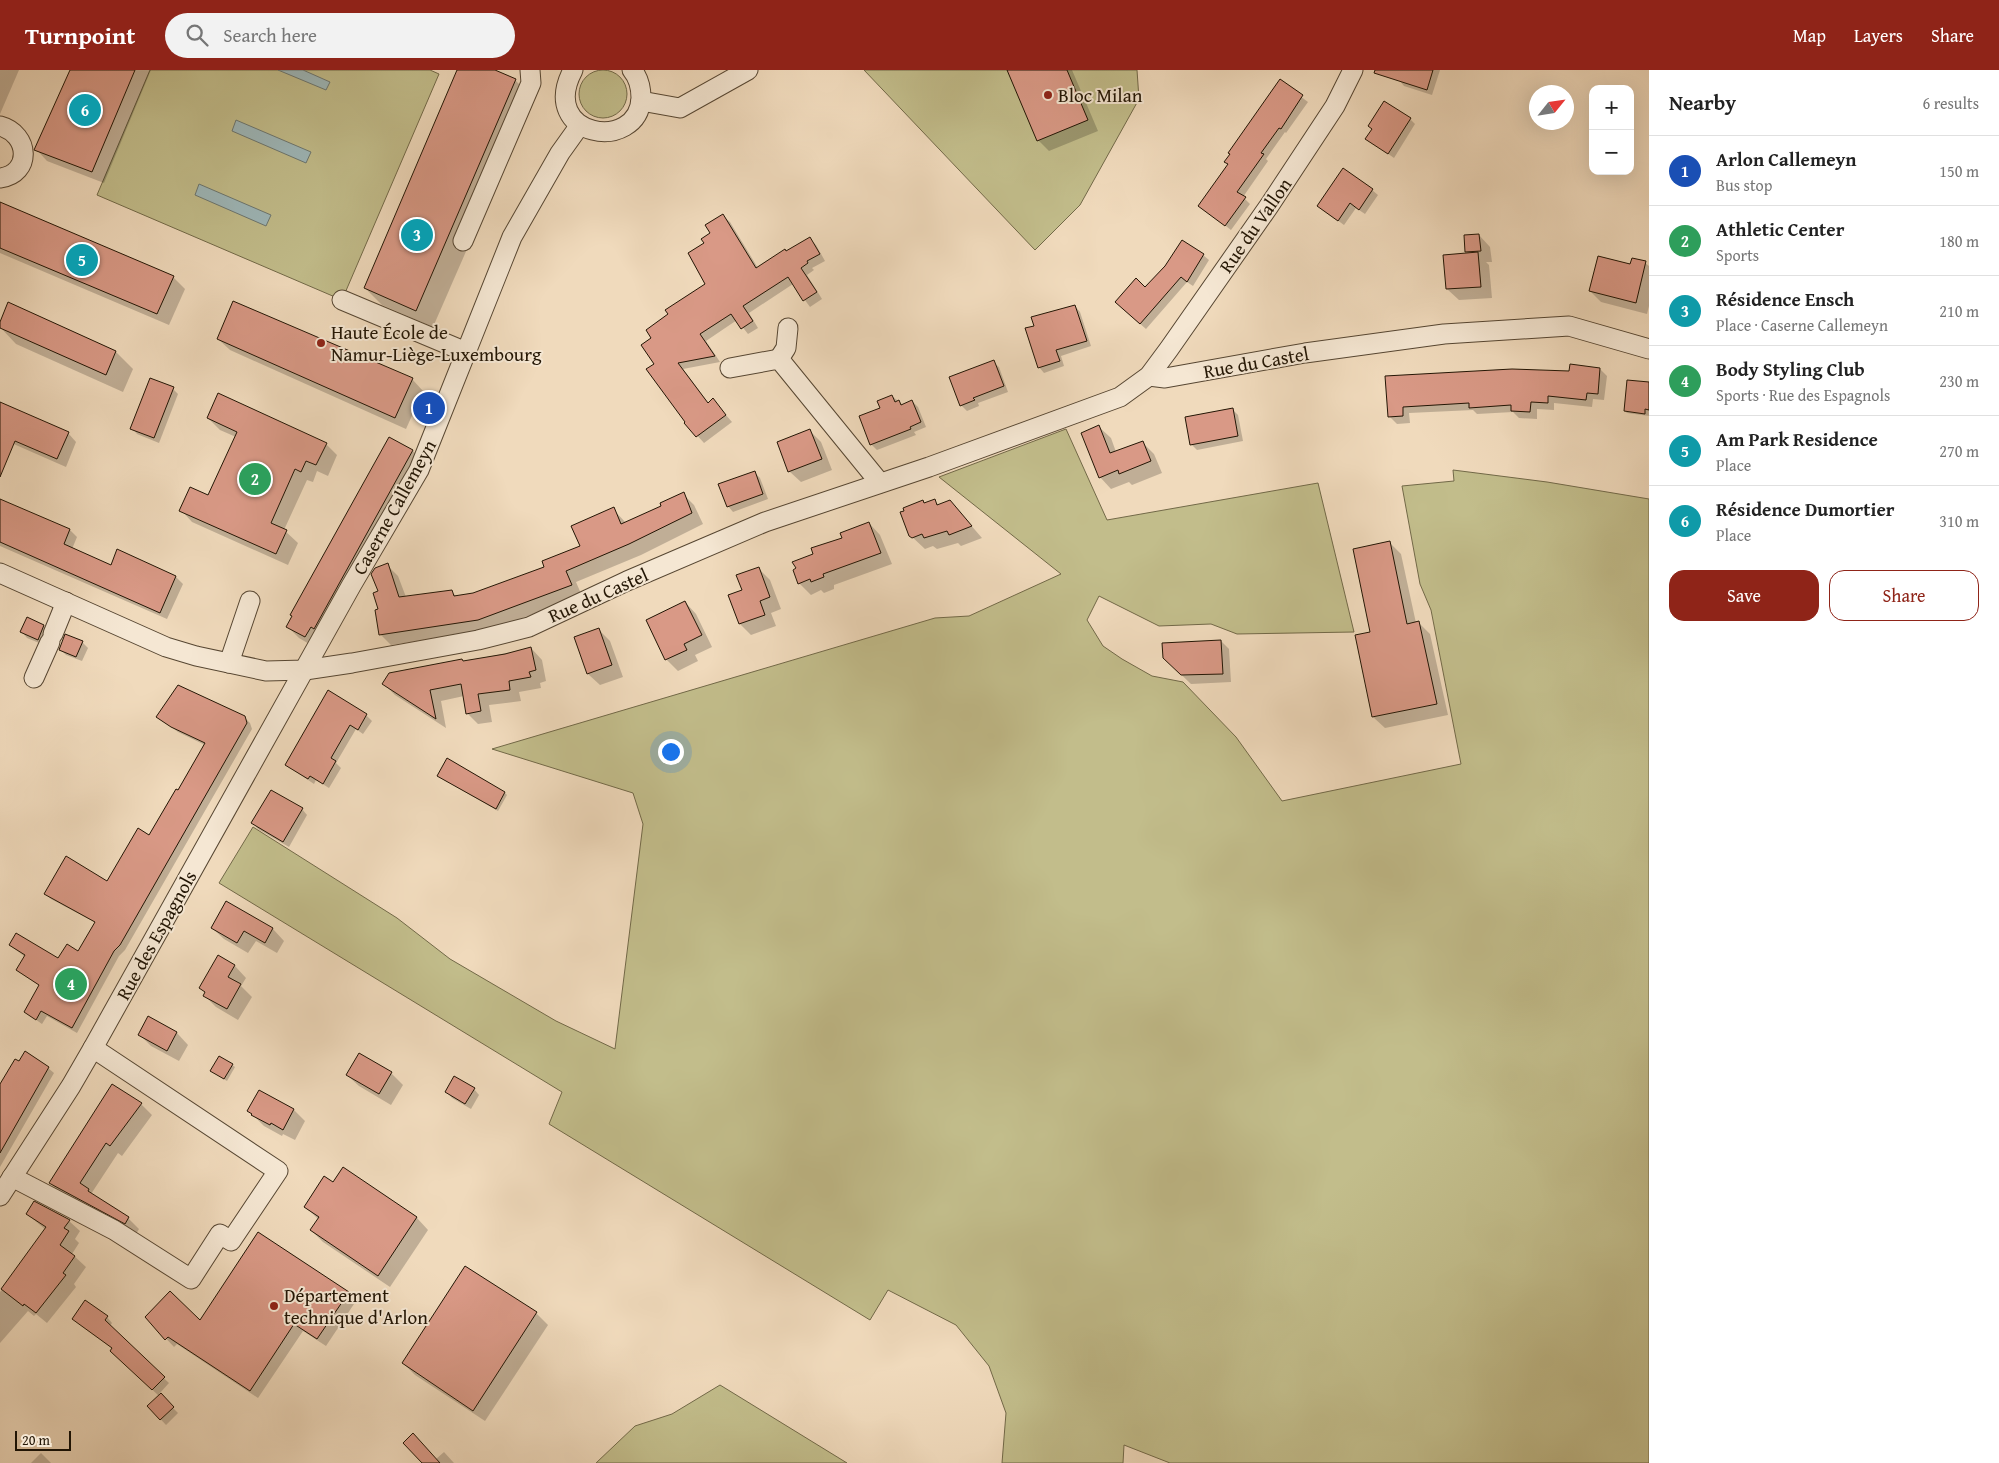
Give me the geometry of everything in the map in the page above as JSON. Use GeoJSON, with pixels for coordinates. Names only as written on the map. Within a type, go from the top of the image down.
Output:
{"type":"FeatureCollection","features":[{"type":"Feature","properties":{"kind":"street"},"geometry":{"type":"LineString","coordinates":[[463,241],[531,83],[530,70]]}},
{"type":"Feature","properties":{"kind":"street"},"geometry":{"type":"LineString","coordinates":[[573,70],[565,91],[566,104],[571,116],[580,125],[594,132],[610,132],[624,127],[635,116],[641,101],[641,87],[632,70]]}},
{"type":"Feature","properties":{"kind":"street"},"geometry":{"type":"LineString","coordinates":[[641,101],[680,108],[748,70]]}},
{"type":"Feature","properties":{"kind":"street","name":"Rue du Vallon"},"geometry":{"type":"LineString","coordinates":[[1149,376],[1280,189],[1335,106],[1353,70]]}},
{"type":"Feature","properties":{"kind":"street","name":"Caserne Callemeyn"},"geometry":{"type":"LineString","coordinates":[[305,670],[351,586],[419,470],[512,237],[560,154],[580,125]]}},
{"type":"Feature","properties":{"kind":"street"},"geometry":{"type":"LineString","coordinates":[[0,126],[14,132],[20,138],[24,154],[18,169],[0,178]]}},
{"type":"Feature","properties":{"kind":"street"},"geometry":{"type":"LineString","coordinates":[[342,300],[466,352]]}},
{"type":"Feature","properties":{"kind":"street","name":"Rue du Castel"},"geometry":{"type":"LineString","coordinates":[[0,573],[166,647],[196,656],[266,671],[305,670],[478,640],[528,627],[765,522],[986,447],[1120,397],[1149,376],[1165,378],[1306,353],[1444,334],[1569,326],[1649,349]]}},
{"type":"Feature","properties":{"kind":"street"},"geometry":{"type":"LineString","coordinates":[[730,368],[779,359],[786,348],[788,328]]}},
{"type":"Feature","properties":{"kind":"street"},"geometry":{"type":"LineString","coordinates":[[779,359],[880,483]]}},
{"type":"Feature","properties":{"kind":"street"},"geometry":{"type":"LineString","coordinates":[[229,663],[250,601]]}},
{"type":"Feature","properties":{"kind":"street"},"geometry":{"type":"LineString","coordinates":[[34,678],[66,602]]}},
{"type":"Feature","properties":{"kind":"street","name":"Rue des Espagnols"},"geometry":{"type":"LineString","coordinates":[[0,1196],[71,1086],[305,670]]}},
{"type":"Feature","properties":{"kind":"street"},"geometry":{"type":"LineString","coordinates":[[12,1177],[114,1230],[191,1279],[220,1234],[231,1241],[278,1171],[93,1048]]}},
{"type":"Feature","properties":{"kind":"shaded area"},"geometry":{"type":"Polygon","coordinates":[[[150,70],[430,70],[439,74],[342,300],[97,195],[150,70]]]}},
{"type":"Feature","properties":{"kind":"shaded area"},"geometry":{"type":"Polygon","coordinates":[[[598,70],[608,70],[617,74],[623,80],[626,85],[626,103],[617,114],[608,118],[598,118],[589,114],[583,108],[579,99],[579,89],[583,80],[589,74],[598,70]]]}},
{"type":"Feature","properties":{"kind":"shaded area"},"geometry":{"type":"Polygon","coordinates":[[[864,70],[1137,70],[1139,99],[1080,205],[1035,250],[864,70]]]}},
{"type":"Feature","properties":{"kind":"shaded area"},"geometry":{"type":"Polygon","coordinates":[[[1066,429],[1107,520],[1318,483],[1354,632],[1237,634],[1211,624],[1159,626],[1099,596],[1087,620],[1103,646],[1122,659],[1152,676],[1183,682],[1236,737],[1282,801],[1461,764],[1431,610],[1420,584],[1402,486],[1454,481],[1453,470],[1547,482],[1649,499],[1649,1463],[1170,1463],[1124,1445],[1123,1463],[1002,1463],[1006,1413],[989,1366],[956,1325],[888,1290],[870,1320],[549,1124],[562,1092],[219,883],[253,827],[397,918],[450,959],[556,1021],[615,1049],[643,824],[633,793],[492,749],[935,618],[969,616],[1061,574],[939,477],[1066,429]]]}},
{"type":"Feature","properties":{"kind":"shaded area"},"geometry":{"type":"Polygon","coordinates":[[[720,1385],[847,1463],[596,1463],[635,1426],[672,1414],[720,1385]]]}},
{"type":"Feature","properties":{"kind":"water"},"geometry":{"type":"Polygon","coordinates":[[[278,70],[303,70],[330,82],[326,90],[278,70]]]}},
{"type":"Feature","properties":{"kind":"water"},"geometry":{"type":"Polygon","coordinates":[[[236,120],[311,152],[306,163],[232,131],[236,120]]]}},
{"type":"Feature","properties":{"kind":"water"},"geometry":{"type":"Polygon","coordinates":[[[199,184],[271,215],[266,226],[195,195],[199,184]]]}},
{"type":"Feature","properties":{"kind":"building"},"geometry":{"type":"Polygon","coordinates":[[[70,70],[135,70],[92,172],[34,150],[70,70]]]}},
{"type":"Feature","properties":{"kind":"building"},"geometry":{"type":"Polygon","coordinates":[[[457,70],[495,70],[516,79],[416,311],[364,288],[457,70]]]}},
{"type":"Feature","properties":{"kind":"building","name":"Bloc Milan"},"geometry":{"type":"Polygon","coordinates":[[[1007,70],[1067,70],[1088,120],[1037,141],[1007,70]]]}},
{"type":"Feature","properties":{"kind":"building"},"geometry":{"type":"Polygon","coordinates":[[[1375,70],[1433,70],[1427,90],[1374,73],[1375,70]]]}},
{"type":"Feature","properties":{"kind":"building"},"geometry":{"type":"Polygon","coordinates":[[[1280,79],[1303,95],[1281,129],[1279,128],[1261,153],[1264,154],[1237,192],[1246,197],[1225,226],[1198,206],[1228,164],[1224,162],[1230,154],[1228,153],[1280,79]]]}},
{"type":"Feature","properties":{"kind":"building"},"geometry":{"type":"Polygon","coordinates":[[[1384,101],[1411,118],[1388,154],[1365,139],[1372,129],[1368,126],[1384,101]]]}},
{"type":"Feature","properties":{"kind":"building"},"geometry":{"type":"Polygon","coordinates":[[[1343,168],[1373,189],[1359,210],[1350,203],[1338,221],[1317,206],[1343,168]]]}},
{"type":"Feature","properties":{"kind":"building"},"geometry":{"type":"Polygon","coordinates":[[[0,202],[174,276],[157,314],[0,248],[0,202]]]}},
{"type":"Feature","properties":{"kind":"building"},"geometry":{"type":"Polygon","coordinates":[[[723,214],[756,268],[785,249],[786,251],[810,237],[820,254],[807,261],[808,263],[801,268],[817,292],[803,301],[788,277],[743,306],[753,321],[741,329],[731,314],[700,334],[715,356],[678,363],[708,403],[713,398],[726,415],[696,437],[646,369],[654,364],[641,345],[651,338],[646,330],[668,314],[665,310],[705,284],[688,253],[704,243],[701,239],[710,233],[705,225],[723,214]]]}},
{"type":"Feature","properties":{"kind":"building"},"geometry":{"type":"Polygon","coordinates":[[[1479,234],[1481,251],[1465,252],[1464,235],[1479,234]]]}},
{"type":"Feature","properties":{"kind":"building"},"geometry":{"type":"Polygon","coordinates":[[[1182,240],[1204,254],[1187,282],[1181,277],[1140,324],[1115,302],[1136,278],[1145,287],[1165,266],[1182,240]]]}},
{"type":"Feature","properties":{"kind":"building"},"geometry":{"type":"Polygon","coordinates":[[[1478,252],[1481,287],[1446,289],[1443,255],[1478,252]]]}},
{"type":"Feature","properties":{"kind":"building"},"geometry":{"type":"Polygon","coordinates":[[[1598,256],[1630,264],[1632,258],[1646,261],[1636,303],[1589,291],[1598,256]]]}},
{"type":"Feature","properties":{"kind":"building"},"geometry":{"type":"Polygon","coordinates":[[[233,301],[413,378],[395,418],[217,339],[233,301]]]}},
{"type":"Feature","properties":{"kind":"building"},"geometry":{"type":"Polygon","coordinates":[[[8,302],[116,351],[106,375],[0,328],[0,322],[8,302]]]}},
{"type":"Feature","properties":{"kind":"building"},"geometry":{"type":"Polygon","coordinates":[[[1075,305],[1087,341],[1056,350],[1060,361],[1038,368],[1025,328],[1034,326],[1031,317],[1075,305]]]}},
{"type":"Feature","properties":{"kind":"building"},"geometry":{"type":"Polygon","coordinates":[[[994,360],[1004,386],[973,398],[975,400],[960,406],[949,377],[994,360]]]}},
{"type":"Feature","properties":{"kind":"building"},"geometry":{"type":"Polygon","coordinates":[[[1570,364],[1600,368],[1598,394],[1587,393],[1586,400],[1548,396],[1548,403],[1531,402],[1530,412],[1511,411],[1511,405],[1469,408],[1469,403],[1403,407],[1403,416],[1388,417],[1385,376],[1512,369],[1569,371],[1570,364]]]}},
{"type":"Feature","properties":{"kind":"building"},"geometry":{"type":"Polygon","coordinates":[[[150,378],[174,387],[154,438],[130,429],[150,378]]]}},
{"type":"Feature","properties":{"kind":"building"},"geometry":{"type":"Polygon","coordinates":[[[1627,380],[1649,382],[1649,410],[1645,409],[1645,414],[1624,411],[1627,380]]]}},
{"type":"Feature","properties":{"kind":"building"},"geometry":{"type":"Polygon","coordinates":[[[218,393],[327,443],[316,465],[306,461],[301,472],[295,469],[271,523],[287,530],[276,554],[179,511],[190,487],[208,495],[237,432],[207,418],[218,393]]]}},
{"type":"Feature","properties":{"kind":"building"},"geometry":{"type":"Polygon","coordinates":[[[892,395],[895,402],[899,400],[901,405],[912,400],[921,422],[910,427],[911,429],[870,445],[859,416],[880,408],[877,401],[892,395]]]}},
{"type":"Feature","properties":{"kind":"building"},"geometry":{"type":"Polygon","coordinates":[[[0,402],[69,432],[57,459],[15,441],[0,477],[0,402]]]}},
{"type":"Feature","properties":{"kind":"building"},"geometry":{"type":"Polygon","coordinates":[[[1233,408],[1238,436],[1190,445],[1185,417],[1233,408]]]}},
{"type":"Feature","properties":{"kind":"building"},"geometry":{"type":"Polygon","coordinates":[[[1099,425],[1110,453],[1143,441],[1151,461],[1119,474],[1118,470],[1099,478],[1081,433],[1099,425]]]}},
{"type":"Feature","properties":{"kind":"building"},"geometry":{"type":"Polygon","coordinates":[[[810,429],[822,459],[788,472],[777,442],[810,429]]]}},
{"type":"Feature","properties":{"kind":"building"},"geometry":{"type":"Polygon","coordinates":[[[389,437],[413,450],[314,629],[311,627],[305,637],[286,627],[292,616],[290,615],[389,437]]]}},
{"type":"Feature","properties":{"kind":"building"},"geometry":{"type":"Polygon","coordinates":[[[755,471],[763,494],[727,507],[718,484],[755,471]]]}},
{"type":"Feature","properties":{"kind":"building"},"geometry":{"type":"Polygon","coordinates":[[[684,492],[692,513],[629,544],[566,571],[572,585],[478,620],[379,635],[375,610],[378,609],[373,593],[378,591],[371,574],[375,568],[388,563],[399,597],[452,590],[454,596],[473,593],[544,567],[542,561],[580,546],[571,526],[614,507],[621,524],[661,506],[660,503],[684,492]]]}},
{"type":"Feature","properties":{"kind":"building"},"geometry":{"type":"Polygon","coordinates":[[[0,499],[70,529],[64,544],[111,565],[117,549],[176,576],[160,613],[0,542],[0,499]]]}},
{"type":"Feature","properties":{"kind":"building"},"geometry":{"type":"Polygon","coordinates":[[[935,499],[937,505],[950,500],[972,526],[949,535],[947,531],[924,538],[922,534],[912,538],[909,536],[900,512],[904,511],[903,508],[923,500],[924,503],[935,499]]]}},
{"type":"Feature","properties":{"kind":"building"},"geometry":{"type":"Polygon","coordinates":[[[869,522],[881,553],[823,574],[824,577],[811,582],[810,579],[798,584],[793,570],[796,568],[792,562],[813,554],[811,548],[842,538],[840,533],[869,522]]]}},
{"type":"Feature","properties":{"kind":"building"},"geometry":{"type":"Polygon","coordinates":[[[1390,541],[1407,624],[1419,621],[1437,704],[1372,717],[1355,635],[1370,632],[1353,549],[1390,541]]]}},
{"type":"Feature","properties":{"kind":"building"},"geometry":{"type":"Polygon","coordinates":[[[759,567],[770,597],[760,601],[765,615],[739,624],[728,595],[742,590],[736,575],[759,567]]]}},
{"type":"Feature","properties":{"kind":"building"},"geometry":{"type":"Polygon","coordinates":[[[685,601],[702,635],[684,644],[687,650],[665,660],[646,620],[685,601]]]}},
{"type":"Feature","properties":{"kind":"building"},"geometry":{"type":"Polygon","coordinates":[[[27,617],[44,625],[38,640],[20,632],[27,617]]]}},
{"type":"Feature","properties":{"kind":"building"},"geometry":{"type":"Polygon","coordinates":[[[599,628],[612,665],[587,674],[574,637],[599,628]]]}},
{"type":"Feature","properties":{"kind":"building"},"geometry":{"type":"Polygon","coordinates":[[[65,634],[83,641],[76,657],[59,650],[65,634]]]}},
{"type":"Feature","properties":{"kind":"building"},"geometry":{"type":"Polygon","coordinates":[[[1221,640],[1223,674],[1181,675],[1163,658],[1162,643],[1221,640]]]}},
{"type":"Feature","properties":{"kind":"building"},"geometry":{"type":"Polygon","coordinates":[[[531,647],[536,670],[529,672],[531,677],[509,681],[510,690],[478,694],[481,711],[466,714],[461,684],[430,690],[436,719],[382,684],[389,673],[462,659],[463,661],[505,654],[531,647]]]}},
{"type":"Feature","properties":{"kind":"building"},"geometry":{"type":"Polygon","coordinates":[[[178,685],[245,716],[247,723],[120,945],[114,951],[72,1028],[41,1011],[36,1020],[24,1012],[39,985],[16,970],[25,955],[9,945],[16,933],[58,958],[67,944],[78,951],[95,922],[44,894],[66,856],[107,881],[138,828],[149,835],[176,789],[178,790],[205,743],[171,727],[156,717],[178,685]]]}},
{"type":"Feature","properties":{"kind":"building"},"geometry":{"type":"Polygon","coordinates":[[[328,690],[367,714],[358,730],[350,725],[331,758],[336,761],[323,784],[310,776],[308,779],[285,765],[328,690]]]}},
{"type":"Feature","properties":{"kind":"building"},"geometry":{"type":"Polygon","coordinates":[[[447,758],[505,792],[496,809],[437,776],[447,758]]]}},
{"type":"Feature","properties":{"kind":"building"},"geometry":{"type":"Polygon","coordinates":[[[271,790],[303,808],[283,842],[251,823],[271,790]]]}},
{"type":"Feature","properties":{"kind":"building"},"geometry":{"type":"Polygon","coordinates":[[[226,901],[273,928],[265,943],[244,931],[237,943],[211,928],[226,901]]]}},
{"type":"Feature","properties":{"kind":"building"},"geometry":{"type":"Polygon","coordinates":[[[218,955],[235,965],[228,977],[241,984],[227,1009],[203,996],[205,992],[199,988],[218,955]]]}},
{"type":"Feature","properties":{"kind":"building"},"geometry":{"type":"Polygon","coordinates":[[[148,1016],[177,1032],[167,1051],[138,1035],[148,1016]]]}},
{"type":"Feature","properties":{"kind":"building"},"geometry":{"type":"Polygon","coordinates":[[[25,1051],[49,1067],[0,1153],[0,1084],[15,1059],[19,1061],[25,1051]]]}},
{"type":"Feature","properties":{"kind":"building"},"geometry":{"type":"Polygon","coordinates":[[[359,1053],[392,1072],[379,1094],[346,1075],[359,1053]]]}},
{"type":"Feature","properties":{"kind":"building"},"geometry":{"type":"Polygon","coordinates":[[[219,1056],[233,1064],[224,1079],[210,1071],[219,1056]]]}},
{"type":"Feature","properties":{"kind":"building"},"geometry":{"type":"Polygon","coordinates":[[[454,1076],[475,1088],[465,1104],[445,1092],[454,1076]]]}},
{"type":"Feature","properties":{"kind":"building"},"geometry":{"type":"Polygon","coordinates":[[[112,1084],[142,1103],[110,1146],[106,1143],[80,1183],[89,1189],[88,1191],[129,1217],[125,1224],[49,1183],[112,1084]]]}},
{"type":"Feature","properties":{"kind":"building"},"geometry":{"type":"Polygon","coordinates":[[[259,1090],[294,1109],[283,1130],[251,1115],[247,1111],[259,1090]]]}},
{"type":"Feature","properties":{"kind":"building"},"geometry":{"type":"Polygon","coordinates":[[[343,1167],[417,1217],[378,1276],[310,1230],[319,1217],[304,1207],[324,1176],[333,1182],[343,1167]]]}},
{"type":"Feature","properties":{"kind":"building"},"geometry":{"type":"Polygon","coordinates":[[[34,1201],[70,1220],[64,1228],[69,1231],[60,1245],[75,1256],[63,1273],[66,1275],[36,1313],[24,1304],[23,1306],[1,1289],[46,1227],[26,1214],[34,1201]]]}},
{"type":"Feature","properties":{"kind":"building","name":"Département technique d'Arlon"},"geometry":{"type":"Polygon","coordinates":[[[258,1232],[349,1292],[317,1339],[294,1324],[250,1391],[168,1337],[165,1340],[145,1317],[170,1291],[200,1320],[258,1232]]]}},
{"type":"Feature","properties":{"kind":"building"},"geometry":{"type":"Polygon","coordinates":[[[465,1266],[537,1312],[473,1411],[402,1363],[465,1266]]]}},
{"type":"Feature","properties":{"kind":"building"},"geometry":{"type":"Polygon","coordinates":[[[85,1300],[108,1316],[105,1320],[165,1377],[152,1390],[110,1351],[112,1348],[72,1319],[85,1300]]]}},
{"type":"Feature","properties":{"kind":"building"},"geometry":{"type":"Polygon","coordinates":[[[161,1393],[174,1407],[160,1420],[147,1406],[161,1393]]]}},
{"type":"Feature","properties":{"kind":"building"},"geometry":{"type":"Polygon","coordinates":[[[413,1433],[440,1463],[422,1463],[403,1443],[413,1433]]]}},
{"type":"Feature","properties":{"kind":"place","name":"Bloc Milan"},"geometry":{"type":"Point","coordinates":[1048,95]}},
{"type":"Feature","properties":{"kind":"place","name":"Résidence Dumortier"},"geometry":{"type":"Point","coordinates":[85,110]}},
{"type":"Feature","properties":{"kind":"place","name":"Résidence Ensch"},"geometry":{"type":"Point","coordinates":[417,235]}},
{"type":"Feature","properties":{"kind":"place","name":"Am Park Residence"},"geometry":{"type":"Point","coordinates":[82,260]}},
{"type":"Feature","properties":{"kind":"place","name":"Haute École de Namur-Liège-Luxembourg"},"geometry":{"type":"Point","coordinates":[321,343]}},
{"type":"Feature","properties":{"kind":"place","name":"Arlon Callemeyn"},"geometry":{"type":"Point","coordinates":[429,408]}},
{"type":"Feature","properties":{"kind":"place","name":"Athletic Center"},"geometry":{"type":"Point","coordinates":[255,479]}},
{"type":"Feature","properties":{"kind":"place","name":"Body Styling Club"},"geometry":{"type":"Point","coordinates":[71,984]}},
{"type":"Feature","properties":{"kind":"place","name":"Département technique d'Arlon"},"geometry":{"type":"Point","coordinates":[274,1306]}}]}
